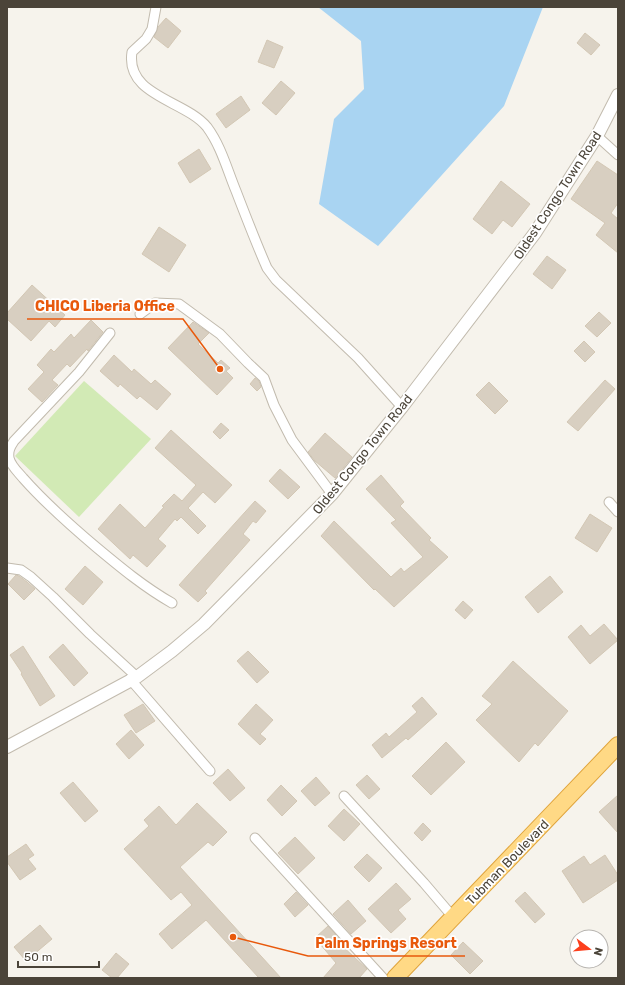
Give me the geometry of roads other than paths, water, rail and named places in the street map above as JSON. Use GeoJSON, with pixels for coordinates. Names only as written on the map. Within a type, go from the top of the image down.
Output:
{"type":"FeatureCollection","features":[{"type":"Feature","properties":{"kind":"highway","name":"Tubman Boulevard"},"geometry":{"type":"LineString","coordinates":[[395,978],[616,752]]}},
{"type":"Feature","properties":{"kind":"street"},"geometry":{"type":"LineString","coordinates":[[156,7],[152,29],[146,39],[132,52],[131,65],[138,81],[151,91],[182,108],[206,126],[216,141],[226,164],[267,268],[276,280],[358,358],[402,407]]}},
{"type":"Feature","properties":{"kind":"street","name":"Oldest Congo Town Road"},"geometry":{"type":"LineString","coordinates":[[7,747],[134,678],[172,651],[204,624],[332,494],[402,407],[535,233],[597,136],[618,94]]}},
{"type":"Feature","properties":{"kind":"street"},"geometry":{"type":"LineString","coordinates":[[597,136],[618,155]]}},
{"type":"Feature","properties":{"kind":"street"},"geometry":{"type":"LineString","coordinates":[[140,314],[155,303],[178,304],[220,334],[264,378],[274,405],[292,440],[332,494]]}},
{"type":"Feature","properties":{"kind":"street"},"geometry":{"type":"LineString","coordinates":[[110,333],[79,372],[14,441],[9,449],[9,456],[11,463],[37,494],[78,532],[126,572],[153,592],[172,603]]}},
{"type":"Feature","properties":{"kind":"street"},"geometry":{"type":"LineString","coordinates":[[609,502],[618,512]]}},
{"type":"Feature","properties":{"kind":"street"},"geometry":{"type":"LineString","coordinates":[[7,568],[21,570],[53,597],[134,678],[210,771]]}},
{"type":"Feature","properties":{"kind":"street"},"geometry":{"type":"LineString","coordinates":[[344,796],[424,883],[453,917]]}},
{"type":"Feature","properties":{"kind":"street"},"geometry":{"type":"LineString","coordinates":[[255,838],[383,978]]}},
{"type":"Feature","properties":{"kind":"water"},"geometry":{"type":"Polygon","coordinates":[[[318,7],[543,7],[504,106],[378,246],[319,204],[334,119],[364,89],[361,41],[318,7]]]}},
{"type":"Feature","properties":{"kind":"place","name":"CHICO Liberia Office"},"geometry":{"type":"Point","coordinates":[220,369]}},
{"type":"Feature","properties":{"kind":"place","name":"Palm Springs Resort"},"geometry":{"type":"Point","coordinates":[233,937]}}]}
